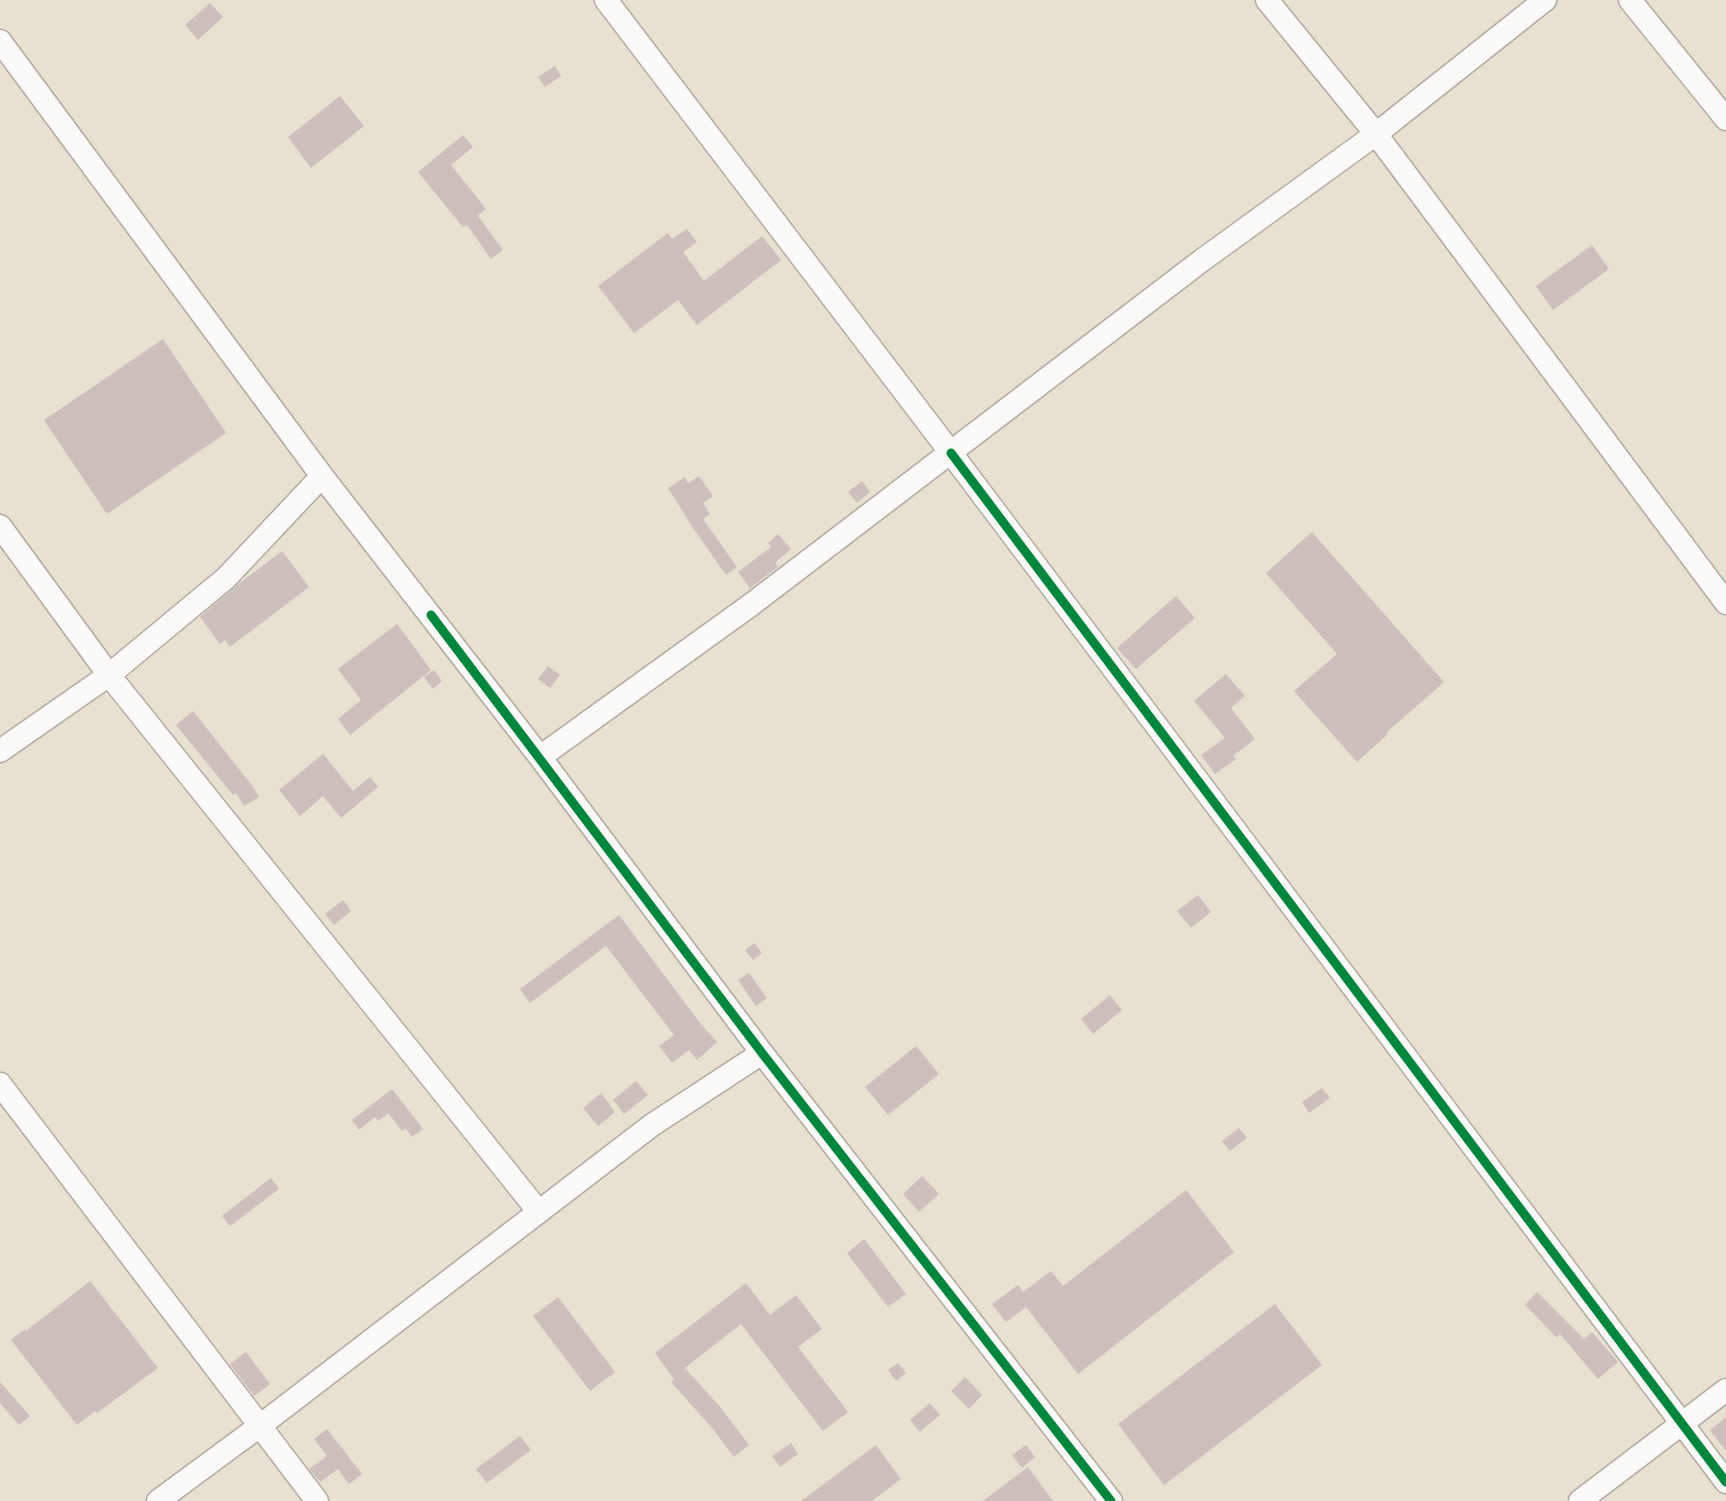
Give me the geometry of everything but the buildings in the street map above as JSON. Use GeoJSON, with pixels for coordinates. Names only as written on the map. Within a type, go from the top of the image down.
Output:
{"type":"FeatureCollection","features":[{"type":"Feature","properties":{"kind":"street"},"geometry":{"type":"LineString","coordinates":[[606,0],[951,453],[1726,1482]]}},
{"type":"Feature","properties":{"kind":"street"},"geometry":{"type":"LineString","coordinates":[[1267,0],[1376,134],[1726,603]]}},
{"type":"Feature","properties":{"kind":"street"},"geometry":{"type":"LineString","coordinates":[[540,757],[752,604],[1201,261],[1376,134],[1545,0]]}},
{"type":"Feature","properties":{"kind":"street"},"geometry":{"type":"LineString","coordinates":[[1630,0],[1726,119]]}},
{"type":"Feature","properties":{"kind":"street"},"geometry":{"type":"LineString","coordinates":[[0,41],[322,476],[540,757],[762,1053],[1111,1501]]}},
{"type":"Feature","properties":{"kind":"street"},"geometry":{"type":"LineString","coordinates":[[0,751],[109,675],[226,578],[322,476]]}},
{"type":"Feature","properties":{"kind":"street"},"geometry":{"type":"LineString","coordinates":[[0,526],[109,675],[538,1212]]}},
{"type":"Feature","properties":{"kind":"street"},"geometry":{"type":"LineString","coordinates":[[158,1501],[261,1425],[652,1125],[762,1053]]}},
{"type":"Feature","properties":{"kind":"street"},"geometry":{"type":"LineString","coordinates":[[0,1084],[317,1501]]}},
{"type":"Feature","properties":{"kind":"street"},"geometry":{"type":"LineString","coordinates":[[1580,1501],[1726,1390]]}},
{"type":"Feature","properties":{"kind":"cycle path"},"geometry":{"type":"LineString","coordinates":[[951,453],[1726,1482]]}},
{"type":"Feature","properties":{"kind":"cycle path"},"geometry":{"type":"LineString","coordinates":[[431,615],[762,1053],[1111,1501]]}}]}
